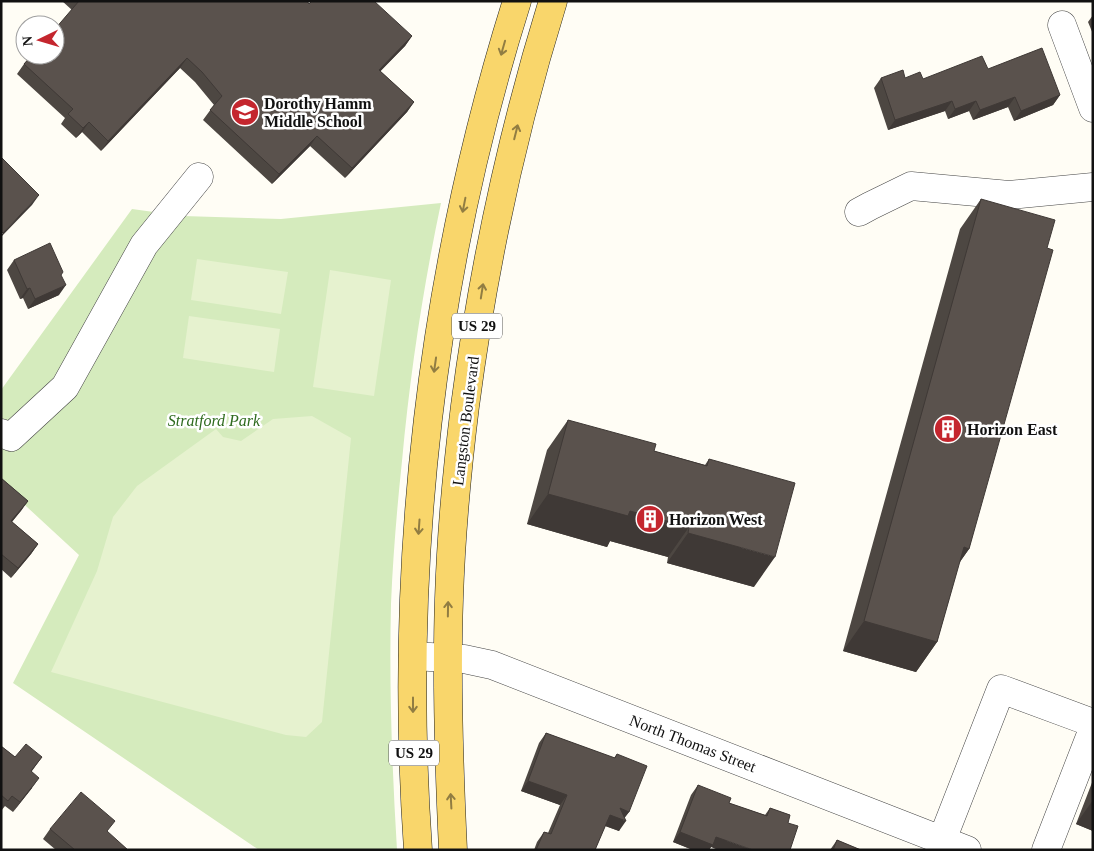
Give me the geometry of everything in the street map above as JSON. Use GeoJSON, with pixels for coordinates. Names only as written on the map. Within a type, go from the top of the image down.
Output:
{"type":"FeatureCollection","features":[{"type":"Feature","properties":{"kind":"main road","name":"US 29"},"geometry":{"type":"LineString","coordinates":[[418,850],[413,743],[413,656],[420,504],[430,408],[442,321],[467,188],[494,81],[517,1]]}},
{"type":"Feature","properties":{"kind":"main road","name":"Langston Boulevard"},"geometry":{"type":"LineString","coordinates":[[454,850],[449,758],[448,657],[449,599],[456,486],[469,381],[495,223],[516,134],[553,1]]}},
{"type":"Feature","properties":{"kind":"street"},"geometry":{"type":"LineString","coordinates":[[1062,25],[1093,108]]}},
{"type":"Feature","properties":{"kind":"street"},"geometry":{"type":"LineString","coordinates":[[1,433],[12,437],[65,387],[144,245],[199,177]]}},
{"type":"Feature","properties":{"kind":"street"},"geometry":{"type":"LineString","coordinates":[[859,212],[911,186],[1009,195],[1093,187]]}},
{"type":"Feature","properties":{"kind":"street","name":"North Thomas Street"},"geometry":{"type":"LineString","coordinates":[[413,656],[448,657],[485,663],[967,850]]}},
{"type":"Feature","properties":{"kind":"street"},"geometry":{"type":"LineString","coordinates":[[942,840],[1001,689],[1093,723]]}},
{"type":"Feature","properties":{"kind":"street"},"geometry":{"type":"LineString","coordinates":[[1046,850],[1093,729]]}},
{"type":"Feature","properties":{"kind":"green space","name":"Stratford Park"},"geometry":{"type":"Polygon","coordinates":[[[441,203],[428,267],[413,364],[398,496],[394,550],[390,666],[397,850],[259,850],[13,683],[79,555],[1,483],[1,390],[132,209],[183,216],[281,219],[441,203]]]}},
{"type":"Feature","properties":{"kind":"green space"},"geometry":{"type":"Polygon","coordinates":[[[197,259],[288,272],[281,314],[191,300],[197,259]]]}},
{"type":"Feature","properties":{"kind":"green space"},"geometry":{"type":"Polygon","coordinates":[[[330,270],[391,280],[374,396],[313,387],[330,270]]]}},
{"type":"Feature","properties":{"kind":"green space"},"geometry":{"type":"Polygon","coordinates":[[[189,316],[280,329],[274,372],[183,358],[189,316]]]}},
{"type":"Feature","properties":{"kind":"green space"},"geometry":{"type":"Polygon","coordinates":[[[312,416],[351,438],[322,722],[306,737],[286,735],[51,672],[97,571],[113,517],[137,486],[216,429],[223,437],[241,441],[273,419],[312,416]]]}},
{"type":"Feature","properties":{"kind":"building","name":"Dorothy Hamm Middle School"},"geometry":{"type":"Polygon","coordinates":[[[79,1],[307,1],[309,4],[312,1],[374,1],[412,36],[379,70],[414,102],[352,168],[317,136],[279,174],[210,110],[222,96],[202,72],[187,58],[108,141],[89,122],[83,128],[68,114],[73,109],[25,65],[65,65],[65,17],[79,1]]]}},
{"type":"Feature","properties":{"kind":"building"},"geometry":{"type":"Polygon","coordinates":[[[1042,48],[1060,95],[1021,111],[1015,97],[980,110],[976,101],[955,109],[952,101],[895,120],[881,78],[903,70],[905,78],[920,72],[923,79],[982,56],[988,69],[1042,48]]]}},
{"type":"Feature","properties":{"kind":"building"},"geometry":{"type":"Polygon","coordinates":[[[1,157],[39,195],[3,233],[1,231],[1,157]]]}},
{"type":"Feature","properties":{"kind":"building","name":"Horizon East"},"geometry":{"type":"Polygon","coordinates":[[[981,199],[1055,220],[1047,248],[1053,250],[969,549],[964,547],[937,642],[864,621],[981,199]]]}},
{"type":"Feature","properties":{"kind":"building"},"geometry":{"type":"Polygon","coordinates":[[[50,243],[63,272],[61,275],[66,285],[35,299],[30,288],[27,289],[14,260],[50,243]]]}},
{"type":"Feature","properties":{"kind":"building"},"geometry":{"type":"Polygon","coordinates":[[[568,420],[656,444],[654,451],[707,466],[709,459],[795,483],[775,557],[688,533],[689,527],[630,511],[628,516],[548,494],[568,420]]]}},
{"type":"Feature","properties":{"kind":"building"},"geometry":{"type":"Polygon","coordinates":[[[1,478],[28,501],[11,521],[38,544],[18,568],[1,554],[1,478]]]}},
{"type":"Feature","properties":{"kind":"building"},"geometry":{"type":"Polygon","coordinates":[[[546,733],[615,758],[617,754],[647,766],[629,812],[620,808],[626,821],[610,815],[595,850],[536,850],[544,832],[551,834],[567,795],[528,781],[546,733]]]}},
{"type":"Feature","properties":{"kind":"building"},"geometry":{"type":"Polygon","coordinates":[[[26,744],[42,757],[31,771],[39,778],[20,802],[12,796],[8,801],[1,795],[1,746],[15,757],[26,744]]]}},
{"type":"Feature","properties":{"kind":"building"},"geometry":{"type":"Polygon","coordinates":[[[698,785],[731,798],[729,803],[767,816],[770,808],[790,815],[788,823],[798,826],[790,850],[753,850],[716,837],[713,845],[680,832],[698,785]]]}},
{"type":"Feature","properties":{"kind":"building"},"geometry":{"type":"Polygon","coordinates":[[[81,792],[115,821],[107,831],[128,850],[75,850],[50,829],[81,792]]]}},
{"type":"Feature","properties":{"kind":"building"},"geometry":{"type":"Polygon","coordinates":[[[837,840],[861,850],[833,850],[837,840]]]}},
{"type":"Feature","properties":{"kind":"place","name":"Dorothy Hamm Middle School"},"geometry":{"type":"Point","coordinates":[245,112]}},
{"type":"Feature","properties":{"kind":"place","name":"Horizon East"},"geometry":{"type":"Point","coordinates":[948,429]}},
{"type":"Feature","properties":{"kind":"place","name":"Horizon West"},"geometry":{"type":"Point","coordinates":[650,519]}}]}
